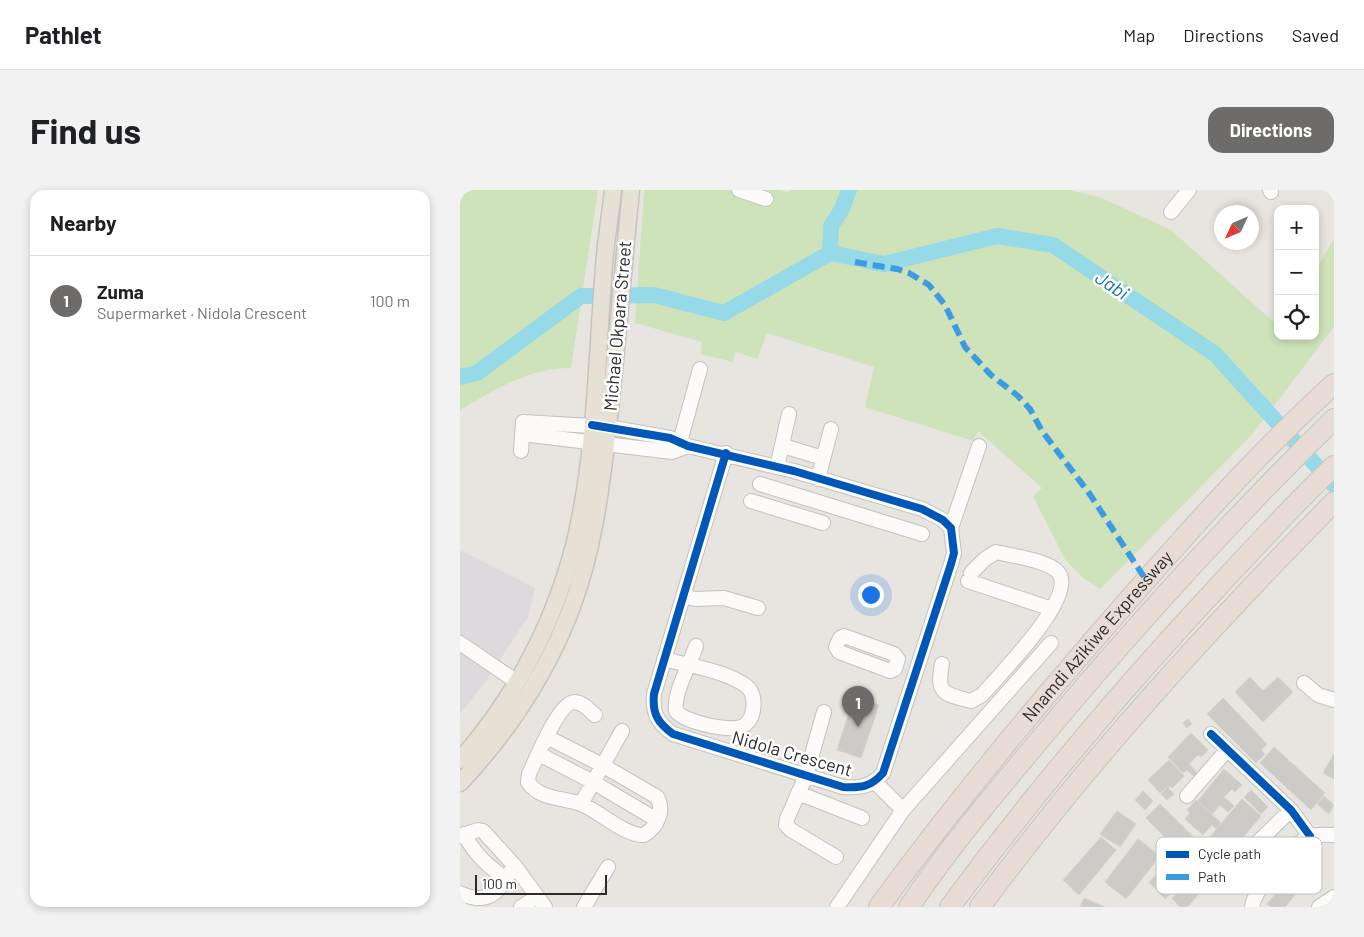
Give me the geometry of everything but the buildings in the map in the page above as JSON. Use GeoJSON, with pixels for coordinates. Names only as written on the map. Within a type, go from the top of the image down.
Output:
{"type":"FeatureCollection","features":[{"type":"Feature","properties":{"kind":"highway","name":"Nnamdi Azikiwe Expressway"},"geometry":{"type":"LineString","coordinates":[[879,907],[943,820],[1024,720],[1151,574],[1248,469],[1334,384]]}},
{"type":"Feature","properties":{"kind":"highway","name":"Nnamdi Azikiwe Expressway"},"geometry":{"type":"LineString","coordinates":[[909,907],[964,832],[1103,664],[1265,488],[1334,420]]}},
{"type":"Feature","properties":{"kind":"highway"},"geometry":{"type":"LineString","coordinates":[[950,907],[1006,831],[1139,672],[1287,513],[1334,466]]}},
{"type":"Feature","properties":{"kind":"highway"},"geometry":{"type":"LineString","coordinates":[[980,907],[1079,779],[1159,686],[1334,502]]}},
{"type":"Feature","properties":{"kind":"highway"},"geometry":{"type":"LineString","coordinates":[[1103,664],[1151,574]]}},
{"type":"Feature","properties":{"kind":"highway"},"geometry":{"type":"LineString","coordinates":[[1006,831],[1079,779]]}},
{"type":"Feature","properties":{"kind":"main road","name":"Michael Okpara Street"},"geometry":{"type":"LineString","coordinates":[[460,783],[517,713],[546,664],[570,612],[589,552],[596,520],[599,443],[592,425],[605,252],[613,190]]}},
{"type":"Feature","properties":{"kind":"main road","name":"Michael Okpara Street"},"geometry":{"type":"LineString","coordinates":[[460,760],[501,708],[517,682],[553,608],[571,554],[583,498],[599,443],[608,427],[619,337],[631,190]]}},
{"type":"Feature","properties":{"kind":"street"},"geometry":{"type":"LineString","coordinates":[[739,190],[766,199]]}},
{"type":"Feature","properties":{"kind":"street"},"geometry":{"type":"LineString","coordinates":[[1171,212],[1189,190]]}},
{"type":"Feature","properties":{"kind":"street"},"geometry":{"type":"LineString","coordinates":[[523,428],[599,443],[672,452],[684,444],[700,369]]}},
{"type":"Feature","properties":{"kind":"street"},"geometry":{"type":"LineString","coordinates":[[778,467],[790,414]]}},
{"type":"Feature","properties":{"kind":"street"},"geometry":{"type":"LineString","coordinates":[[523,428],[592,425],[670,438],[684,444],[794,471],[922,509],[943,520],[952,528],[979,446]]}},
{"type":"Feature","properties":{"kind":"street"},"geometry":{"type":"LineString","coordinates":[[521,451],[523,428]]}},
{"type":"Feature","properties":{"kind":"street"},"geometry":{"type":"LineString","coordinates":[[818,479],[831,429]]}},
{"type":"Feature","properties":{"kind":"street"},"geometry":{"type":"LineString","coordinates":[[783,446],[823,458]]}},
{"type":"Feature","properties":{"kind":"street","name":"Nidola Crescent"},"geometry":{"type":"LineString","coordinates":[[726,454],[664,659],[653,704],[656,718],[662,726],[674,734],[843,787],[864,788],[875,782],[883,773],[954,553],[952,528]]}},
{"type":"Feature","properties":{"kind":"street"},"geometry":{"type":"LineString","coordinates":[[785,512],[794,471]]}},
{"type":"Feature","properties":{"kind":"street"},"geometry":{"type":"LineString","coordinates":[[760,484],[922,534]]}},
{"type":"Feature","properties":{"kind":"street"},"geometry":{"type":"LineString","coordinates":[[751,501],[824,523]]}},
{"type":"Feature","properties":{"kind":"street"},"geometry":{"type":"LineString","coordinates":[[894,524],[900,504]]}},
{"type":"Feature","properties":{"kind":"street"},"geometry":{"type":"LineString","coordinates":[[942,664],[938,682],[941,690],[950,696],[971,701],[988,687],[1045,623],[1052,609],[1062,580],[1059,573],[1050,565],[996,552],[985,558],[970,577],[1052,609]]}},
{"type":"Feature","properties":{"kind":"street"},"geometry":{"type":"LineString","coordinates":[[683,596],[699,600],[724,598],[758,608]]}},
{"type":"Feature","properties":{"kind":"street"},"geometry":{"type":"LineString","coordinates":[[460,643],[517,682]]}},
{"type":"Feature","properties":{"kind":"street"},"geometry":{"type":"LineString","coordinates":[[837,907],[903,810],[1051,643]]}},
{"type":"Feature","properties":{"kind":"street"},"geometry":{"type":"LineString","coordinates":[[664,659],[689,666],[735,679],[747,686],[753,694],[755,702],[748,721],[744,726],[726,729],[687,720],[679,715],[675,702],[689,666],[696,646]]}},
{"type":"Feature","properties":{"kind":"street"},"geometry":{"type":"LineString","coordinates":[[897,664],[917,670]]}},
{"type":"Feature","properties":{"kind":"street"},"geometry":{"type":"LineString","coordinates":[[1304,683],[1318,695],[1334,700]]}},
{"type":"Feature","properties":{"kind":"street"},"geometry":{"type":"LineString","coordinates":[[547,737],[602,765],[657,797],[661,804],[661,812],[651,831],[639,836],[581,804],[555,799],[539,793],[528,782],[529,774],[538,754],[547,737],[566,705],[574,702],[583,705],[595,715]]}},
{"type":"Feature","properties":{"kind":"street"},"geometry":{"type":"LineString","coordinates":[[824,712],[806,776],[786,825],[791,830],[836,856]]}},
{"type":"Feature","properties":{"kind":"street"},"geometry":{"type":"LineString","coordinates":[[581,804],[622,731]]}},
{"type":"Feature","properties":{"kind":"street"},"geometry":{"type":"LineString","coordinates":[[1211,734],[1291,810],[1310,836],[1334,835]]}},
{"type":"Feature","properties":{"kind":"street"},"geometry":{"type":"LineString","coordinates":[[1187,796],[1227,750]]}},
{"type":"Feature","properties":{"kind":"street"},"geometry":{"type":"LineString","coordinates":[[538,754],[593,782],[657,820]]}},
{"type":"Feature","properties":{"kind":"street"},"geometry":{"type":"LineString","coordinates":[[875,782],[903,810]]}},
{"type":"Feature","properties":{"kind":"street"},"geometry":{"type":"LineString","coordinates":[[798,793],[862,818]]}},
{"type":"Feature","properties":{"kind":"street"},"geometry":{"type":"LineString","coordinates":[[1263,837],[1291,810]]}},
{"type":"Feature","properties":{"kind":"street"},"geometry":{"type":"LineString","coordinates":[[507,879],[496,872],[477,854],[462,835],[478,830],[483,831],[514,865],[541,902],[521,907]]}},
{"type":"Feature","properties":{"kind":"street"},"geometry":{"type":"LineString","coordinates":[[460,893],[470,903],[478,907],[486,905],[496,897],[514,865]]}},
{"type":"Feature","properties":{"kind":"street"},"geometry":{"type":"LineString","coordinates":[[584,907],[608,867]]}},
{"type":"Feature","properties":{"kind":"street"},"geometry":{"type":"LineString","coordinates":[[1252,907],[1258,894]]}},
{"type":"Feature","properties":{"kind":"street"},"geometry":{"type":"LineString","coordinates":[[1319,907],[1334,897]]}},
{"type":"Feature","properties":{"kind":"shaded area"},"geometry":{"type":"Polygon","coordinates":[[[460,550],[535,588],[528,617],[486,681],[460,714],[460,550]]]}},
{"type":"Feature","properties":{"kind":"green space"},"geometry":{"type":"Polygon","coordinates":[[[460,190],[598,190],[571,368],[541,372],[513,381],[460,410],[460,190]]]}},
{"type":"Feature","properties":{"kind":"green space"},"geometry":{"type":"Polygon","coordinates":[[[644,190],[779,190],[787,192],[792,190],[1069,190],[1102,198],[1171,230],[1274,322],[1274,340],[1319,340],[1319,264],[1334,239],[1334,327],[1251,436],[1100,589],[1083,578],[1066,561],[1033,496],[1042,488],[978,431],[973,441],[865,407],[874,367],[767,333],[757,359],[735,352],[733,362],[701,354],[702,342],[635,323],[644,190]]]}},
{"type":"Feature","properties":{"kind":"waterway"},"geometry":{"type":"LineString","coordinates":[[830,253],[831,226],[842,209],[849,190]]}},
{"type":"Feature","properties":{"kind":"waterway","name":"Jabi"},"geometry":{"type":"LineString","coordinates":[[830,253],[884,264],[997,236],[1053,245],[1215,354],[1334,485]]}},
{"type":"Feature","properties":{"kind":"waterway"},"geometry":{"type":"LineString","coordinates":[[460,377],[477,373],[581,296],[654,295],[724,313],[830,253]]}},
{"type":"Feature","properties":{"kind":"marked path"},"geometry":{"type":"LineString","coordinates":[[855,262],[897,269],[909,273],[929,285],[945,305],[965,347],[991,375],[1018,396],[1030,409],[1042,431],[1089,493],[1146,580]]}},
{"type":"Feature","properties":{"kind":"cycle path"},"geometry":{"type":"LineString","coordinates":[[592,425],[670,438],[688,446],[794,471],[922,509],[943,520],[951,528],[954,553],[951,564],[883,773],[870,784],[860,787],[843,787],[673,734],[663,726],[655,713],[654,694],[726,453]]}},
{"type":"Feature","properties":{"kind":"cycle path"},"geometry":{"type":"LineString","coordinates":[[1211,734],[1291,810],[1310,836]]}},
{"type":"Feature","properties":{"kind":"place","name":"Zuma"},"geometry":{"type":"Point","coordinates":[858,727]}}]}
